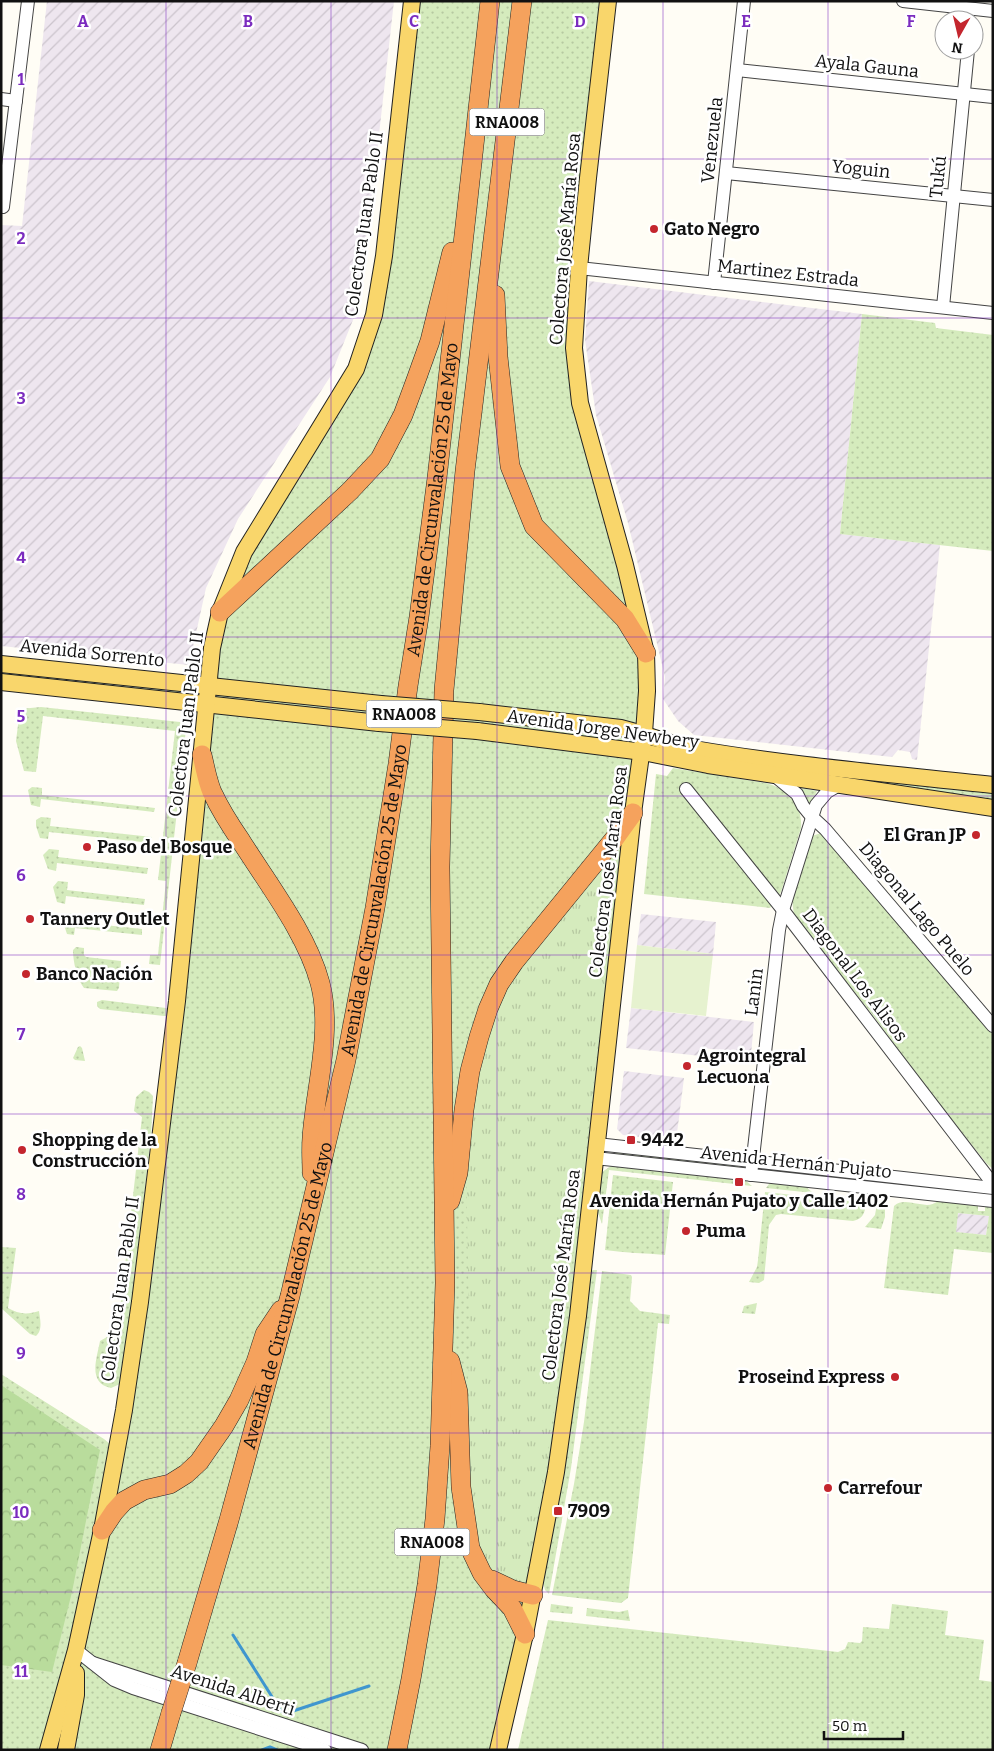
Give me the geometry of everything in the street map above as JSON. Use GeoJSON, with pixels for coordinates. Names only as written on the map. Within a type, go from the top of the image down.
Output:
{"type":"FeatureCollection","features":[{"type":"Feature","properties":{"kind":"highway","name":"Avenida de Circunvalación 25 de Mayo"},"geometry":{"type":"LineString","coordinates":[[160,1750],[229,1520],[290,1296],[346,1060],[375,908],[398,764],[435,496],[490,1]]}},
{"type":"Feature","properties":{"kind":"highway","name":"Avenida de Circunvalación 25 de Mayo"},"geometry":{"type":"LineString","coordinates":[[398,1747],[427,1585],[435,1519],[440,1446],[444,1338],[440,867],[444,690],[464,481],[522,1]]}},
{"type":"Feature","properties":{"kind":"highway"},"geometry":{"type":"LineString","coordinates":[[220,612],[350,491],[380,459],[403,414],[416,380],[430,340],[451,256],[466,218]]}},
{"type":"Feature","properties":{"kind":"highway"},"geometry":{"type":"LineString","coordinates":[[492,244],[498,357],[510,466],[534,526],[625,619],[646,654]]}},
{"type":"Feature","properties":{"kind":"highway"},"geometry":{"type":"LineString","coordinates":[[202,755],[212,791],[223,813],[298,933],[310,957],[320,985],[324,1039],[312,1138],[312,1205]]}},
{"type":"Feature","properties":{"kind":"highway"},"geometry":{"type":"LineString","coordinates":[[444,1224],[458,1173],[470,1071],[482,1028],[499,984],[514,962],[634,813]]}},
{"type":"Feature","properties":{"kind":"highway"},"geometry":{"type":"LineString","coordinates":[[102,1530],[124,1501],[144,1490],[170,1484],[186,1474],[199,1462],[224,1426],[256,1362],[264,1334],[290,1296]]}},
{"type":"Feature","properties":{"kind":"highway"},"geometry":{"type":"LineString","coordinates":[[444,1338],[458,1392],[461,1487],[470,1548],[482,1573],[512,1608],[525,1634]]}},
{"type":"Feature","properties":{"kind":"highway"},"geometry":{"type":"LineString","coordinates":[[482,1573],[504,1587],[533,1595]]}},
{"type":"Feature","properties":{"kind":"main road","name":"Colectora Juan Pablo II"},"geometry":{"type":"LineString","coordinates":[[48,1750],[76,1650],[102,1530],[124,1410],[140,1302],[177,1001],[212,648],[220,612],[244,552],[356,369],[374,315],[384,256],[412,1]]}},
{"type":"Feature","properties":{"kind":"main road","name":"Colectora José María Rosa"},"geometry":{"type":"LineString","coordinates":[[498,1750],[525,1634],[556,1472],[578,1316],[634,813],[643,752],[647,692],[646,654],[625,566],[580,403],[574,348],[579,268],[608,1]]}},
{"type":"Feature","properties":{"kind":"main road","name":"Avenida Sorrento"},"geometry":{"type":"LineString","coordinates":[[1,664],[208,686]]}},
{"type":"Feature","properties":{"kind":"main road"},"geometry":{"type":"LineString","coordinates":[[1,682],[206,704]]}},
{"type":"Feature","properties":{"kind":"main road","name":"Avenida Jorge Newbery"},"geometry":{"type":"LineString","coordinates":[[208,686],[479,712],[621,728],[692,748],[730,754],[993,785]]}},
{"type":"Feature","properties":{"kind":"main road","name":"Avenida Jorge Newbery"},"geometry":{"type":"LineString","coordinates":[[206,704],[379,723],[477,731],[643,752],[708,765],[993,808]]}},
{"type":"Feature","properties":{"kind":"main road"},"geometry":{"type":"LineString","coordinates":[[66,1750],[76,1695],[76,1650]]}},
{"type":"Feature","properties":{"kind":"street"},"geometry":{"type":"LineString","coordinates":[[2,207],[28,2],[15,1]]}},
{"type":"Feature","properties":{"kind":"street","name":"Venezuela"},"geometry":{"type":"LineString","coordinates":[[714,283],[744,1]]}},
{"type":"Feature","properties":{"kind":"street"},"geometry":{"type":"LineString","coordinates":[[903,1],[972,10]]}},
{"type":"Feature","properties":{"kind":"street","name":"Tukú"},"geometry":{"type":"LineString","coordinates":[[943,308],[967,60]]}},
{"type":"Feature","properties":{"kind":"street","name":"Ayala Gauna"},"geometry":{"type":"LineString","coordinates":[[737,70],[993,97]]}},
{"type":"Feature","properties":{"kind":"street"},"geometry":{"type":"LineString","coordinates":[[1,99],[16,101]]}},
{"type":"Feature","properties":{"kind":"street","name":"Yoguin"},"geometry":{"type":"LineString","coordinates":[[726,174],[993,200]]}},
{"type":"Feature","properties":{"kind":"street","name":"Martinez Estrada"},"geometry":{"type":"LineString","coordinates":[[579,268],[993,313]]}},
{"type":"Feature","properties":{"kind":"street","name":"Diagonal Lago Puelo"},"geometry":{"type":"LineString","coordinates":[[771,774],[797,794],[803,806],[812,817],[832,836],[993,1026]]}},
{"type":"Feature","properties":{"kind":"street"},"geometry":{"type":"LineString","coordinates":[[812,817],[821,797],[841,784]]}},
{"type":"Feature","properties":{"kind":"street","name":"Diagonal Los Alisos"},"geometry":{"type":"LineString","coordinates":[[686,789],[784,910],[993,1186]]}},
{"type":"Feature","properties":{"kind":"street","name":"Lanin"},"geometry":{"type":"LineString","coordinates":[[751,1175],[779,930],[812,817]]}},
{"type":"Feature","properties":{"kind":"street","name":"Avenida Hernán Pujato"},"geometry":{"type":"LineString","coordinates":[[596,1151],[753,1161],[993,1186]]}},
{"type":"Feature","properties":{"kind":"street","name":"Avenida Hernán Pujato"},"geometry":{"type":"LineString","coordinates":[[596,1151],[751,1175],[993,1201]]}},
{"type":"Feature","properties":{"kind":"street","name":"Avenida Alberti"},"geometry":{"type":"LineString","coordinates":[[76,1650],[114,1680],[133,1688],[325,1750]]}},
{"type":"Feature","properties":{"kind":"street","name":"Avenida Alberti"},"geometry":{"type":"LineString","coordinates":[[93,1663],[362,1750]]}},
{"type":"Feature","properties":{"kind":"shaded area"},"geometry":{"type":"Polygon","coordinates":[[[47,1],[394,1],[372,197],[355,315],[330,377],[238,519],[206,588],[189,665],[1,646],[1,225],[22,226],[47,1]]]}},
{"type":"Feature","properties":{"kind":"shaded area"},"geometry":{"type":"Polygon","coordinates":[[[589,281],[862,314],[840,534],[940,545],[917,760],[912,759],[910,752],[898,750],[892,757],[694,735],[678,721],[663,699],[665,677],[628,523],[596,415],[585,340],[589,281]]]}},
{"type":"Feature","properties":{"kind":"shaded area"},"geometry":{"type":"Polygon","coordinates":[[[641,914],[716,922],[713,954],[637,945],[641,914]]]}},
{"type":"Feature","properties":{"kind":"shaded area"},"geometry":{"type":"Polygon","coordinates":[[[631,1008],[754,1022],[751,1054],[703,1048],[701,1056],[626,1048],[631,1008]]]}},
{"type":"Feature","properties":{"kind":"shaded area"},"geometry":{"type":"Polygon","coordinates":[[[624,1071],[684,1078],[676,1141],[623,1135],[617,1129],[624,1071]]]}},
{"type":"Feature","properties":{"kind":"shaded area"},"geometry":{"type":"Polygon","coordinates":[[[958,1213],[989,1216],[986,1235],[955,1232],[958,1213]]]}},
{"type":"Feature","properties":{"kind":"green space"},"geometry":{"type":"Polygon","coordinates":[[[412,1],[608,1],[574,348],[646,653],[578,1316],[498,1750],[1,1750],[1,1374],[104,1439],[116,1449],[220,612],[318,433],[374,315],[412,1]]]}},
{"type":"Feature","properties":{"kind":"green space"},"geometry":{"type":"Polygon","coordinates":[[[862,314],[935,323],[936,328],[993,335],[993,551],[840,534],[862,314]]]}},
{"type":"Feature","properties":{"kind":"green space"},"geometry":{"type":"Polygon","coordinates":[[[1,671],[181,690],[180,694],[1,675],[1,671]]]}},
{"type":"Feature","properties":{"kind":"green space"},"geometry":{"type":"Polygon","coordinates":[[[41,707],[180,722],[186,729],[160,965],[149,964],[150,955],[158,955],[166,881],[158,880],[175,731],[43,716],[36,772],[24,771],[16,741],[20,709],[41,707]]]}},
{"type":"Feature","properties":{"kind":"green space"},"geometry":{"type":"Polygon","coordinates":[[[758,766],[993,792],[993,801],[758,766]]]}},
{"type":"Feature","properties":{"kind":"green space"},"geometry":{"type":"Polygon","coordinates":[[[673,768],[766,783],[781,789],[797,805],[801,828],[781,892],[770,908],[644,894],[656,774],[667,776],[673,768]]]}},
{"type":"Feature","properties":{"kind":"green space"},"geometry":{"type":"Polygon","coordinates":[[[32,787],[42,788],[42,795],[155,808],[154,812],[41,799],[40,807],[31,805],[28,790],[32,787]]]}},
{"type":"Feature","properties":{"kind":"green space"},"geometry":{"type":"Polygon","coordinates":[[[800,789],[817,791],[810,805],[800,789]]]}},
{"type":"Feature","properties":{"kind":"green space"},"geometry":{"type":"Polygon","coordinates":[[[41,817],[51,818],[50,826],[152,837],[151,843],[49,832],[48,839],[40,838],[36,820],[41,817]]]}},
{"type":"Feature","properties":{"kind":"green space"},"geometry":{"type":"Polygon","coordinates":[[[821,833],[993,1035],[993,1169],[930,1092],[875,1018],[794,916],[792,898],[812,836],[821,833]]]}},
{"type":"Feature","properties":{"kind":"green space"},"geometry":{"type":"Polygon","coordinates":[[[49,849],[59,850],[58,857],[148,868],[147,874],[57,863],[56,871],[48,869],[43,855],[49,849]]]}},
{"type":"Feature","properties":{"kind":"green space"},"geometry":{"type":"Polygon","coordinates":[[[611,858],[616,861],[619,867],[558,1378],[545,1471],[524,1585],[499,1576],[486,1564],[478,1548],[473,1527],[464,1423],[470,1356],[467,1147],[479,1063],[505,988],[606,859],[611,858]]]}},
{"type":"Feature","properties":{"kind":"green space"},"geometry":{"type":"Polygon","coordinates":[[[58,881],[68,882],[67,890],[145,899],[144,905],[66,896],[65,904],[57,902],[53,887],[58,881]]]}},
{"type":"Feature","properties":{"kind":"green space"},"geometry":{"type":"Polygon","coordinates":[[[67,913],[77,914],[76,922],[142,929],[142,935],[75,928],[74,935],[67,934],[62,919],[67,913]]]}},
{"type":"Feature","properties":{"kind":"green space"},"geometry":{"type":"Polygon","coordinates":[[[637,945],[713,954],[706,1016],[631,1008],[637,945]]]}},
{"type":"Feature","properties":{"kind":"green space"},"geometry":{"type":"Polygon","coordinates":[[[76,947],[84,948],[84,955],[86,957],[121,961],[119,988],[117,991],[84,988],[77,975],[75,965],[73,950],[76,947]]]}},
{"type":"Feature","properties":{"kind":"green space"},"geometry":{"type":"Polygon","coordinates":[[[102,1000],[166,1008],[169,1010],[167,1016],[164,1016],[100,1009],[97,1006],[97,1002],[102,1000]]]}},
{"type":"Feature","properties":{"kind":"green space"},"geometry":{"type":"Polygon","coordinates":[[[80,1046],[82,1048],[85,1061],[73,1058],[80,1046]]]}},
{"type":"Feature","properties":{"kind":"green space"},"geometry":{"type":"Polygon","coordinates":[[[144,1090],[153,1096],[151,1136],[123,1380],[120,1384],[111,1388],[99,1381],[95,1369],[100,1341],[107,1337],[117,1336],[142,1117],[134,1111],[136,1097],[144,1090]]]}},
{"type":"Feature","properties":{"kind":"green space"},"geometry":{"type":"Polygon","coordinates":[[[615,1152],[738,1165],[738,1167],[616,1155],[615,1152]]]}},
{"type":"Feature","properties":{"kind":"green space"},"geometry":{"type":"Polygon","coordinates":[[[611,1166],[746,1181],[752,1186],[609,1170],[602,1224],[597,1210],[602,1172],[611,1166]]]}},
{"type":"Feature","properties":{"kind":"green space"},"geometry":{"type":"Polygon","coordinates":[[[765,1168],[869,1179],[869,1182],[765,1170],[765,1168]]]}},
{"type":"Feature","properties":{"kind":"green space"},"geometry":{"type":"Polygon","coordinates":[[[613,1175],[673,1182],[665,1255],[605,1250],[613,1175]]]}},
{"type":"Feature","properties":{"kind":"green space"},"geometry":{"type":"Polygon","coordinates":[[[769,1184],[805,1186],[813,1193],[766,1188],[769,1184]]]}},
{"type":"Feature","properties":{"kind":"green space"},"geometry":{"type":"Polygon","coordinates":[[[765,1192],[866,1203],[866,1207],[861,1217],[853,1221],[776,1215],[769,1225],[764,1280],[759,1283],[749,1282],[757,1267],[765,1192]]]}},
{"type":"Feature","properties":{"kind":"green space"},"geometry":{"type":"Polygon","coordinates":[[[938,1201],[978,1206],[978,1211],[985,1211],[985,1207],[993,1207],[993,1253],[954,1249],[948,1295],[884,1288],[894,1206],[904,1202],[933,1204],[938,1201]],[[958,1213],[956,1232],[986,1235],[989,1216],[958,1213]]]}},
{"type":"Feature","properties":{"kind":"green space"},"geometry":{"type":"Polygon","coordinates":[[[877,1204],[885,1205],[885,1217],[881,1229],[865,1227],[875,1215],[877,1204]]]}},
{"type":"Feature","properties":{"kind":"green space"},"geometry":{"type":"Polygon","coordinates":[[[1,1247],[16,1248],[8,1308],[15,1312],[23,1313],[39,1311],[40,1328],[36,1336],[30,1334],[1,1308],[1,1247]]]}},
{"type":"Feature","properties":{"kind":"green space"},"geometry":{"type":"Polygon","coordinates":[[[597,1270],[571,1468],[549,1594],[545,1590],[543,1582],[555,1515],[590,1271],[597,1270]]]}},
{"type":"Feature","properties":{"kind":"green space"},"geometry":{"type":"Polygon","coordinates":[[[602,1271],[631,1275],[630,1301],[640,1311],[670,1315],[669,1324],[658,1323],[628,1598],[621,1603],[552,1595],[584,1422],[602,1271]]]}},
{"type":"Feature","properties":{"kind":"green space"},"geometry":{"type":"Polygon","coordinates":[[[757,1303],[755,1314],[742,1313],[744,1306],[757,1303]]]}},
{"type":"Feature","properties":{"kind":"green space"},"geometry":{"type":"Polygon","coordinates":[[[1,1385],[100,1450],[72,1592],[52,1672],[1,1665],[1,1385]]]}},
{"type":"Feature","properties":{"kind":"green space"},"geometry":{"type":"Polygon","coordinates":[[[551,1604],[573,1607],[572,1614],[550,1612],[551,1604]]]}},
{"type":"Feature","properties":{"kind":"green space"},"geometry":{"type":"Polygon","coordinates":[[[892,1604],[948,1611],[945,1635],[984,1640],[979,1680],[993,1682],[993,1750],[518,1750],[548,1620],[838,1652],[845,1649],[848,1642],[860,1643],[862,1641],[863,1627],[889,1629],[892,1604]]]}},
{"type":"Feature","properties":{"kind":"green space"},"geometry":{"type":"Polygon","coordinates":[[[587,1608],[619,1612],[628,1610],[630,1621],[586,1616],[587,1608]]]}},
{"type":"Feature","properties":{"kind":"waterway"},"geometry":{"type":"LineString","coordinates":[[233,1635],[281,1711],[287,1713],[369,1686]]}},
{"type":"Feature","properties":{"kind":"waterway"},"geometry":{"type":"LineString","coordinates":[[262,1750],[270,1747],[277,1750]]}},
{"type":"Feature","properties":{"kind":"place","name":"Gato Negro"},"geometry":{"type":"Point","coordinates":[654,229]}},
{"type":"Feature","properties":{"kind":"place","name":"El Gran JP"},"geometry":{"type":"Point","coordinates":[976,835]}},
{"type":"Feature","properties":{"kind":"place","name":"Paso del Bosque"},"geometry":{"type":"Point","coordinates":[87,847]}},
{"type":"Feature","properties":{"kind":"place","name":"Tannery Outlet"},"geometry":{"type":"Point","coordinates":[30,919]}},
{"type":"Feature","properties":{"kind":"place","name":"Banco Nación"},"geometry":{"type":"Point","coordinates":[26,974]}},
{"type":"Feature","properties":{"kind":"place","name":"Agrointegral Lecuona"},"geometry":{"type":"Point","coordinates":[687,1066]}},
{"type":"Feature","properties":{"kind":"place","name":"9442"},"geometry":{"type":"Point","coordinates":[631,1140]}},
{"type":"Feature","properties":{"kind":"place","name":"Shopping de la Construcción"},"geometry":{"type":"Point","coordinates":[22,1150]}},
{"type":"Feature","properties":{"kind":"place","name":"Avenida Hernán Pujato y Calle 1402"},"geometry":{"type":"Point","coordinates":[739,1182]}},
{"type":"Feature","properties":{"kind":"place","name":"Puma"},"geometry":{"type":"Point","coordinates":[686,1231]}},
{"type":"Feature","properties":{"kind":"place","name":"Proseind Express"},"geometry":{"type":"Point","coordinates":[895,1377]}},
{"type":"Feature","properties":{"kind":"place","name":"Carrefour"},"geometry":{"type":"Point","coordinates":[828,1488]}},
{"type":"Feature","properties":{"kind":"place","name":"7909"},"geometry":{"type":"Point","coordinates":[558,1511]}}]}
